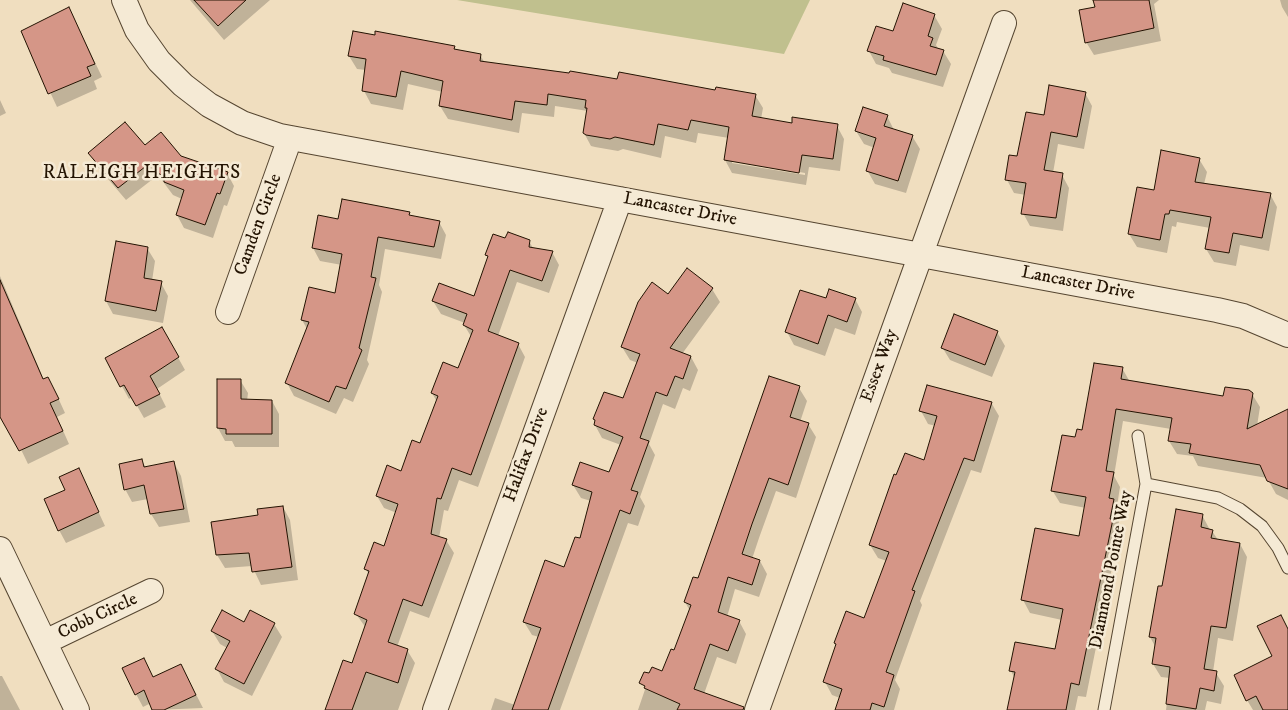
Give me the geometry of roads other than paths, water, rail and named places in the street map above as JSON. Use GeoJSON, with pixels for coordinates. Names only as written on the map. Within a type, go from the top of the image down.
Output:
{"type":"FeatureCollection","features":[{"type":"Feature","properties":{"kind":"street","name":"Lancaster Drive"},"geometry":{"type":"LineString","coordinates":[[124,0],[137,30],[159,60],[183,85],[209,105],[242,123],[290,138],[1217,310],[1243,316],[1288,335]]}},
{"type":"Feature","properties":{"kind":"street","name":"Essex Way"},"geometry":{"type":"LineString","coordinates":[[757,710],[1004,23]]}},
{"type":"Feature","properties":{"kind":"street","name":"Camden Circle"},"geometry":{"type":"LineString","coordinates":[[228,312],[290,138]]}},
{"type":"Feature","properties":{"kind":"street","name":"Halifax Drive"},"geometry":{"type":"LineString","coordinates":[[435,710],[620,199]]}},
{"type":"Feature","properties":{"kind":"street"},"geometry":{"type":"LineString","coordinates":[[0,549],[77,710]]}},
{"type":"Feature","properties":{"kind":"street","name":"Cobb Circle"},"geometry":{"type":"LineString","coordinates":[[45,642],[151,591]]}},
{"type":"Feature","properties":{"kind":"lane","name":"Diamnond Pointe Way"},"geometry":{"type":"LineString","coordinates":[[1104,710],[1146,484],[1138,436]]}},
{"type":"Feature","properties":{"kind":"lane"},"geometry":{"type":"LineString","coordinates":[[1146,484],[1218,498],[1240,509],[1262,526],[1278,548],[1288,568]]}},
{"type":"Feature","properties":{"kind":"district","name":"RALEIGH HEIGHTS"},"geometry":{"type":"Point","coordinates":[142,174]}}]}
